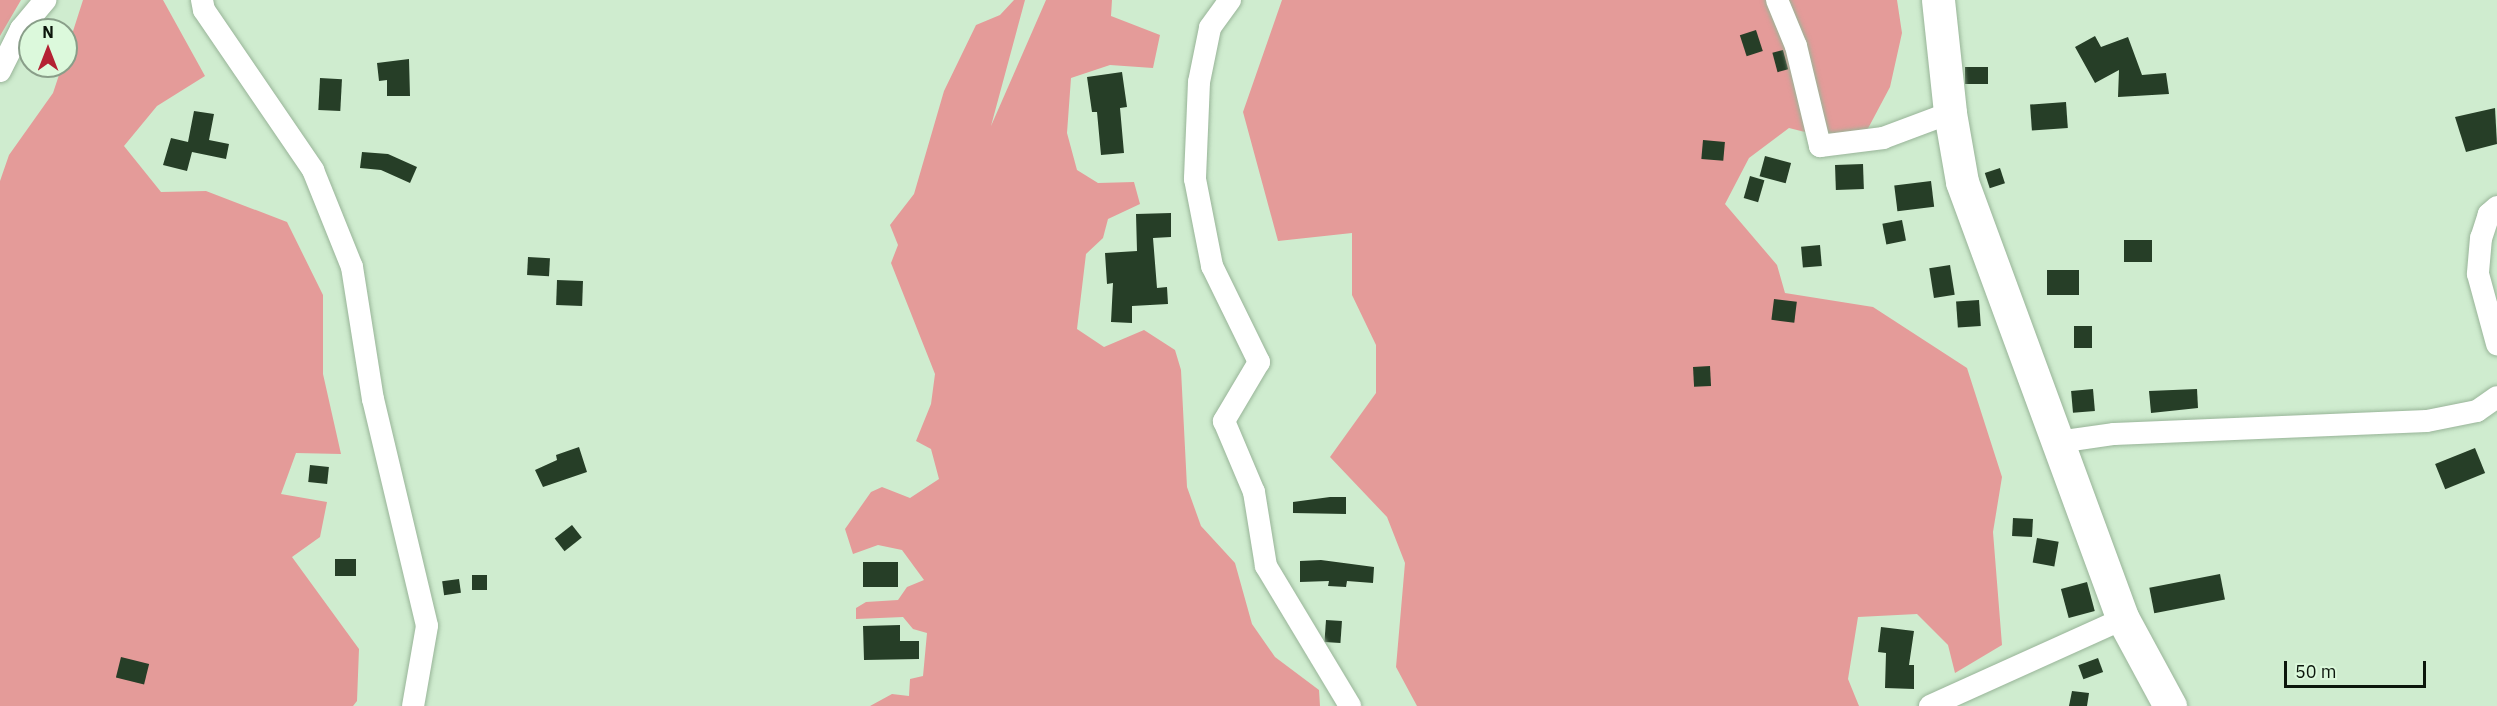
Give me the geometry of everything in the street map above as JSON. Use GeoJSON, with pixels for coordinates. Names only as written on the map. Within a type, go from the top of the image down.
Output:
{"type":"FeatureCollection","features":[{"type":"Feature","properties":{"kind":"street"},"geometry":{"type":"LineString","coordinates":[[0,71],[21,29],[45,0]]}},
{"type":"Feature","properties":{"kind":"street"},"geometry":{"type":"LineString","coordinates":[[202,0],[204,10],[313,170],[352,267],[373,399],[427,626],[413,706]]}},
{"type":"Feature","properties":{"kind":"street"},"geometry":{"type":"LineString","coordinates":[[1230,0],[1210,28],[1201,72],[1195,179],[1212,266],[1259,362],[1224,421],[1254,492],[1266,566],[1350,706]]}},
{"type":"Feature","properties":{"kind":"street"},"geometry":{"type":"LineString","coordinates":[[1777,0],[1796,46],[1820,146],[1883,138],[1950,113]]}},
{"type":"Feature","properties":{"kind":"street"},"geometry":{"type":"LineString","coordinates":[[1938,0],[1950,113],[1962,182],[2122,619],[2170,706]]}},
{"type":"Feature","properties":{"kind":"street"},"geometry":{"type":"LineString","coordinates":[[2497,207],[2488,214],[2481,238],[2478,274],[2497,344]]}},
{"type":"Feature","properties":{"kind":"street"},"geometry":{"type":"LineString","coordinates":[[2058,442],[2114,434],[2427,421],[2476,411],[2497,397]]}},
{"type":"Feature","properties":{"kind":"street"},"geometry":{"type":"LineString","coordinates":[[1930,706],[2122,619]]}},
{"type":"Feature","properties":{"kind":"shaded area"},"geometry":{"type":"Polygon","coordinates":[[[0,0],[21,0],[0,36],[0,0]]]}},
{"type":"Feature","properties":{"kind":"shaded area"},"geometry":{"type":"Polygon","coordinates":[[[83,0],[163,0],[205,76],[157,106],[124,146],[161,192],[206,191],[287,222],[323,295],[323,374],[341,454],[296,453],[281,494],[327,502],[320,537],[292,557],[359,649],[357,701],[353,706],[0,706],[0,181],[9,155],[53,93],[58,78],[78,78],[77,18],[83,0]]]}},
{"type":"Feature","properties":{"kind":"shaded area"},"geometry":{"type":"Polygon","coordinates":[[[1014,0],[1025,0],[991,126],[1046,0],[1112,0],[1111,16],[1160,35],[1153,68],[1110,65],[1071,78],[1067,133],[1077,170],[1098,183],[1134,182],[1140,204],[1108,219],[1103,238],[1086,254],[1077,329],[1104,347],[1144,330],[1175,350],[1181,370],[1187,487],[1201,526],[1235,563],[1252,624],[1275,657],[1319,690],[1320,706],[870,706],[892,694],[909,696],[910,679],[923,676],[927,633],[913,629],[903,617],[856,619],[856,608],[866,602],[898,600],[907,587],[924,580],[902,550],[878,545],[853,554],[845,529],[871,492],[882,487],[910,498],[939,479],[931,449],[916,441],[931,404],[935,374],[891,263],[898,245],[890,225],[914,194],[944,91],[976,25],[1000,15],[1014,0]]]}},
{"type":"Feature","properties":{"kind":"shaded area"},"geometry":{"type":"Polygon","coordinates":[[[1282,0],[1897,0],[1902,33],[1890,87],[1864,136],[1837,140],[1789,128],[1749,158],[1725,204],[1777,265],[1785,293],[1873,307],[1967,368],[2002,477],[1993,532],[2002,645],[1955,673],[1948,645],[1917,614],[1858,617],[1848,679],[1859,706],[1417,706],[1396,667],[1405,563],[1387,517],[1330,457],[1376,393],[1376,345],[1352,295],[1352,233],[1278,241],[1243,112],[1282,0]]]}},
{"type":"Feature","properties":{"kind":"building"},"geometry":{"type":"Polygon","coordinates":[[[1756,30],[1763,51],[1747,56],[1740,35],[1756,30]]]}},
{"type":"Feature","properties":{"kind":"building"},"geometry":{"type":"Polygon","coordinates":[[[2095,36],[2101,47],[2128,37],[2142,75],[2166,73],[2169,94],[2118,97],[2119,70],[2095,83],[2075,47],[2095,36]]]}},
{"type":"Feature","properties":{"kind":"building"},"geometry":{"type":"Polygon","coordinates":[[[1783,50],[1788,69],[1778,72],[1772,53],[1783,50]]]}},
{"type":"Feature","properties":{"kind":"building"},"geometry":{"type":"Polygon","coordinates":[[[409,59],[410,96],[387,96],[387,80],[379,81],[377,63],[409,59]]]}},
{"type":"Feature","properties":{"kind":"building"},"geometry":{"type":"Polygon","coordinates":[[[1965,67],[1988,67],[1988,84],[1965,84],[1965,67]]]}},
{"type":"Feature","properties":{"kind":"building"},"geometry":{"type":"Polygon","coordinates":[[[1122,72],[1127,107],[1120,108],[1124,153],[1101,155],[1097,112],[1092,112],[1087,77],[1122,72]]]}},
{"type":"Feature","properties":{"kind":"building"},"geometry":{"type":"Polygon","coordinates":[[[320,78],[342,79],[340,111],[318,110],[320,78]]]}},
{"type":"Feature","properties":{"kind":"building"},"geometry":{"type":"Polygon","coordinates":[[[2066,102],[2068,128],[2032,130],[2030,105],[2066,102]]]}},
{"type":"Feature","properties":{"kind":"building"},"geometry":{"type":"Polygon","coordinates":[[[2495,108],[2497,144],[2466,152],[2455,117],[2495,108]]]}},
{"type":"Feature","properties":{"kind":"building"},"geometry":{"type":"Polygon","coordinates":[[[194,111],[214,114],[209,140],[229,144],[226,159],[192,152],[187,171],[163,165],[171,138],[188,142],[194,111]]]}},
{"type":"Feature","properties":{"kind":"building"},"geometry":{"type":"Polygon","coordinates":[[[1703,140],[1725,142],[1723,161],[1701,159],[1703,140]]]}},
{"type":"Feature","properties":{"kind":"building"},"geometry":{"type":"Polygon","coordinates":[[[362,152],[388,154],[417,167],[410,183],[381,170],[360,168],[362,152]]]}},
{"type":"Feature","properties":{"kind":"building"},"geometry":{"type":"Polygon","coordinates":[[[1765,156],[1791,163],[1786,183],[1760,176],[1765,156]]]}},
{"type":"Feature","properties":{"kind":"building"},"geometry":{"type":"Polygon","coordinates":[[[1863,164],[1864,189],[1836,190],[1835,165],[1863,164]]]}},
{"type":"Feature","properties":{"kind":"building"},"geometry":{"type":"Polygon","coordinates":[[[2000,168],[2005,183],[1990,188],[1985,173],[2000,168]]]}},
{"type":"Feature","properties":{"kind":"building"},"geometry":{"type":"Polygon","coordinates":[[[1750,176],[1764,180],[1758,202],[1744,198],[1750,176]]]}},
{"type":"Feature","properties":{"kind":"building"},"geometry":{"type":"Polygon","coordinates":[[[1931,181],[1934,207],[1897,211],[1894,186],[1931,181]]]}},
{"type":"Feature","properties":{"kind":"building"},"geometry":{"type":"Polygon","coordinates":[[[1171,213],[1171,237],[1153,238],[1157,288],[1167,287],[1168,304],[1132,306],[1132,323],[1111,322],[1113,283],[1107,284],[1105,253],[1137,251],[1136,214],[1171,213]]]}},
{"type":"Feature","properties":{"kind":"building"},"geometry":{"type":"Polygon","coordinates":[[[1902,220],[1906,241],[1886,244],[1882,224],[1902,220]]]}},
{"type":"Feature","properties":{"kind":"building"},"geometry":{"type":"Polygon","coordinates":[[[2124,240],[2152,240],[2152,262],[2124,262],[2124,240]]]}},
{"type":"Feature","properties":{"kind":"building"},"geometry":{"type":"Polygon","coordinates":[[[1820,245],[1822,266],[1803,268],[1801,247],[1820,245]]]}},
{"type":"Feature","properties":{"kind":"building"},"geometry":{"type":"Polygon","coordinates":[[[528,257],[550,258],[549,276],[527,275],[528,257]]]}},
{"type":"Feature","properties":{"kind":"building"},"geometry":{"type":"Polygon","coordinates":[[[1950,265],[1955,295],[1934,298],[1929,268],[1950,265]]]}},
{"type":"Feature","properties":{"kind":"building"},"geometry":{"type":"Polygon","coordinates":[[[2047,270],[2079,270],[2079,295],[2047,295],[2047,270]]]}},
{"type":"Feature","properties":{"kind":"building"},"geometry":{"type":"Polygon","coordinates":[[[557,280],[583,281],[582,306],[556,305],[557,280]]]}},
{"type":"Feature","properties":{"kind":"building"},"geometry":{"type":"Polygon","coordinates":[[[1774,299],[1797,302],[1794,323],[1771,320],[1774,299]]]}},
{"type":"Feature","properties":{"kind":"building"},"geometry":{"type":"Polygon","coordinates":[[[1979,300],[1981,326],[1958,328],[1956,302],[1979,300]]]}},
{"type":"Feature","properties":{"kind":"building"},"geometry":{"type":"Polygon","coordinates":[[[2074,326],[2092,326],[2092,348],[2074,348],[2074,326]]]}},
{"type":"Feature","properties":{"kind":"building"},"geometry":{"type":"Polygon","coordinates":[[[1710,366],[1711,386],[1694,387],[1693,367],[1710,366]]]}},
{"type":"Feature","properties":{"kind":"building"},"geometry":{"type":"Polygon","coordinates":[[[2093,389],[2095,411],[2073,413],[2071,391],[2093,389]]]}},
{"type":"Feature","properties":{"kind":"building"},"geometry":{"type":"Polygon","coordinates":[[[2197,389],[2198,408],[2151,413],[2149,391],[2197,389]]]}},
{"type":"Feature","properties":{"kind":"building"},"geometry":{"type":"Polygon","coordinates":[[[579,447],[587,472],[543,487],[535,470],[557,460],[556,455],[579,447]]]}},
{"type":"Feature","properties":{"kind":"building"},"geometry":{"type":"Polygon","coordinates":[[[2475,448],[2485,473],[2445,489],[2435,464],[2475,448]]]}},
{"type":"Feature","properties":{"kind":"building"},"geometry":{"type":"Polygon","coordinates":[[[310,465],[329,467],[327,484],[308,482],[310,465]]]}},
{"type":"Feature","properties":{"kind":"building"},"geometry":{"type":"Polygon","coordinates":[[[1346,497],[1346,514],[1293,513],[1293,502],[1346,497]]]}},
{"type":"Feature","properties":{"kind":"building"},"geometry":{"type":"Polygon","coordinates":[[[2013,518],[2033,519],[2032,537],[2012,536],[2013,518]]]}},
{"type":"Feature","properties":{"kind":"building"},"geometry":{"type":"Polygon","coordinates":[[[572,525],[582,538],[565,551],[555,539],[572,525]]]}},
{"type":"Feature","properties":{"kind":"building"},"geometry":{"type":"Polygon","coordinates":[[[2037,538],[2059,542],[2054,566],[2033,563],[2037,538]]]}},
{"type":"Feature","properties":{"kind":"building"},"geometry":{"type":"Polygon","coordinates":[[[335,559],[356,559],[356,576],[335,576],[335,559]]]}},
{"type":"Feature","properties":{"kind":"building"},"geometry":{"type":"Polygon","coordinates":[[[1321,560],[1374,567],[1373,583],[1347,581],[1346,587],[1328,586],[1329,581],[1300,582],[1300,561],[1321,560]]]}},
{"type":"Feature","properties":{"kind":"building"},"geometry":{"type":"Polygon","coordinates":[[[863,562],[898,562],[898,587],[863,587],[863,562]]]}},
{"type":"Feature","properties":{"kind":"building"},"geometry":{"type":"Polygon","coordinates":[[[2220,574],[2225,600],[2154,613],[2149,588],[2220,574]]]}},
{"type":"Feature","properties":{"kind":"building"},"geometry":{"type":"Polygon","coordinates":[[[472,575],[487,575],[487,590],[472,590],[472,575]]]}},
{"type":"Feature","properties":{"kind":"building"},"geometry":{"type":"Polygon","coordinates":[[[459,579],[461,593],[444,595],[442,581],[459,579]]]}},
{"type":"Feature","properties":{"kind":"building"},"geometry":{"type":"Polygon","coordinates":[[[2087,582],[2095,611],[2069,618],[2061,589],[2087,582]]]}},
{"type":"Feature","properties":{"kind":"building"},"geometry":{"type":"Polygon","coordinates":[[[1326,620],[1342,621],[1340,643],[1324,642],[1326,620]]]}},
{"type":"Feature","properties":{"kind":"building"},"geometry":{"type":"Polygon","coordinates":[[[900,625],[900,641],[919,641],[919,659],[864,660],[863,626],[900,625]]]}},
{"type":"Feature","properties":{"kind":"building"},"geometry":{"type":"Polygon","coordinates":[[[1881,627],[1914,631],[1909,665],[1914,665],[1914,689],[1885,688],[1886,653],[1878,652],[1881,627]]]}},
{"type":"Feature","properties":{"kind":"building"},"geometry":{"type":"Polygon","coordinates":[[[121,657],[149,664],[144,684],[116,677],[121,657]]]}},
{"type":"Feature","properties":{"kind":"building"},"geometry":{"type":"Polygon","coordinates":[[[2098,658],[2103,672],[2083,679],[2078,665],[2098,658]]]}},
{"type":"Feature","properties":{"kind":"building"},"geometry":{"type":"Polygon","coordinates":[[[2072,691],[2089,693],[2087,706],[2069,706],[2072,691]]]}}]}
